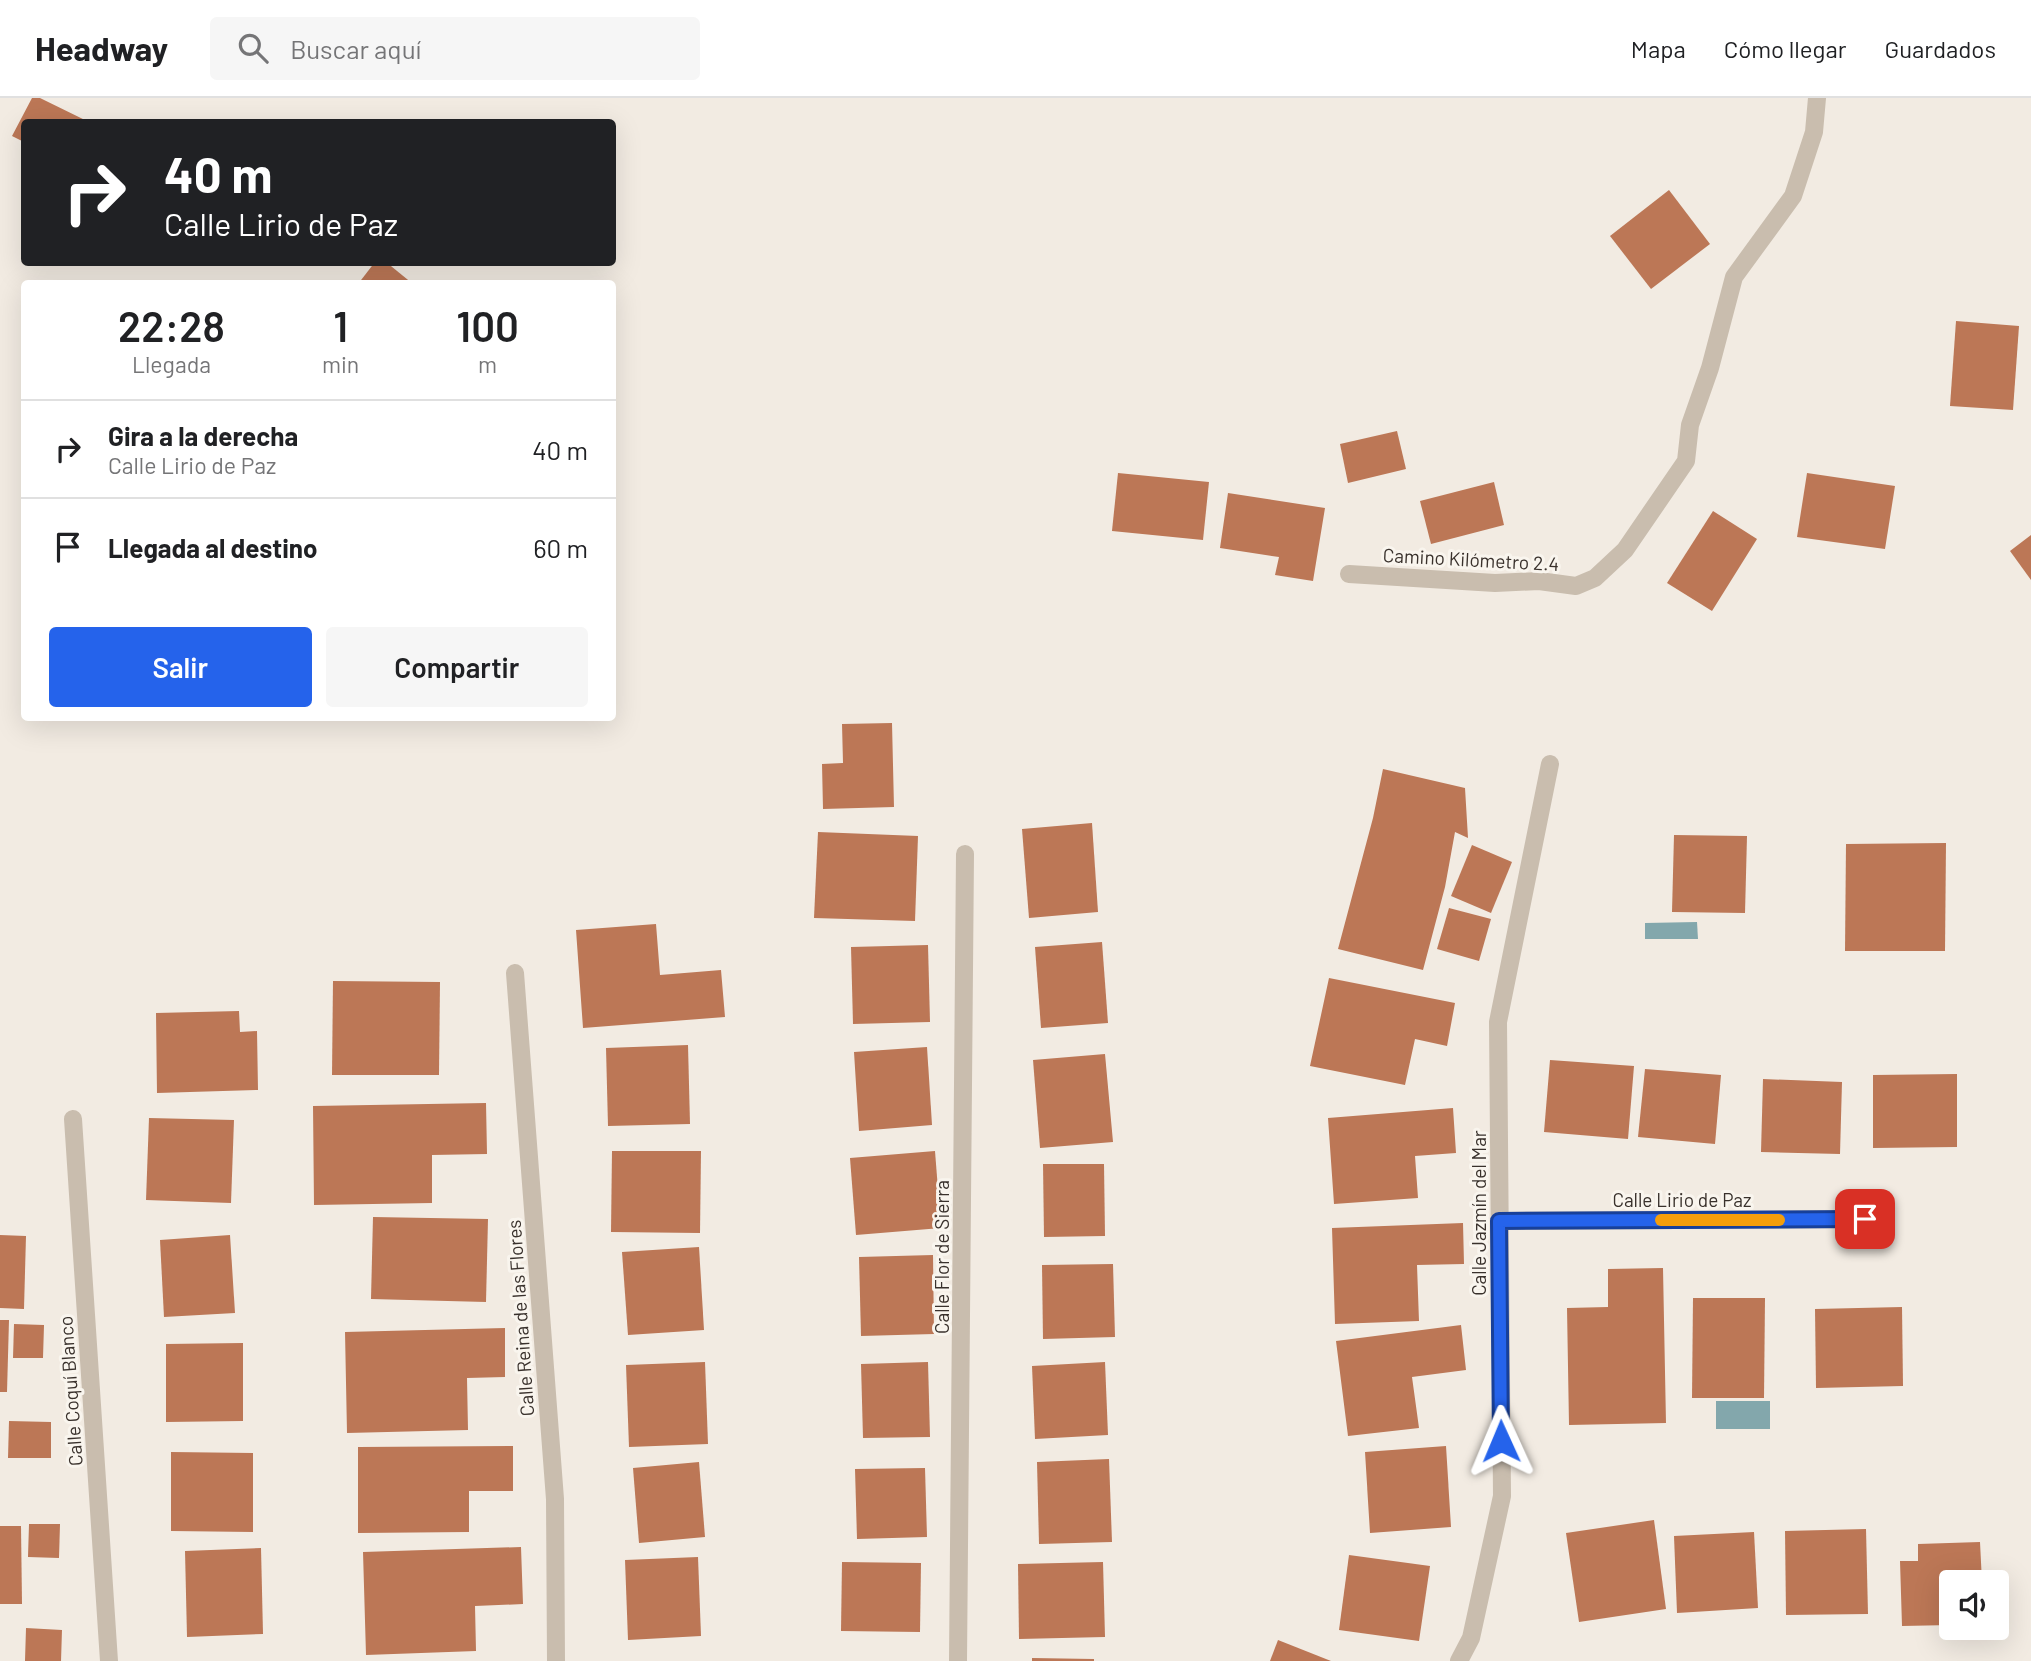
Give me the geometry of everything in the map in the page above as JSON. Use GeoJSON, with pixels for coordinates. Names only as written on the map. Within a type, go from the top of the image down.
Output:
{"type":"FeatureCollection","features":[{"type":"Feature","properties":{"kind":"street","name":"Camino Kilómetro 2.4"},"geometry":{"type":"LineString","coordinates":[[1349,573],[1495,583],[1539,581],[1576,586],[1595,578],[1625,550],[1686,461],[1690,425],[1710,368],[1734,277],[1793,196],[1814,132],[1817,98]]}},
{"type":"Feature","properties":{"kind":"street","name":"Calle Jazmín del Mar"},"geometry":{"type":"LineString","coordinates":[[1459,1661],[1471,1638],[1502,1496],[1498,1022],[1550,764]]}},
{"type":"Feature","properties":{"kind":"street","name":"Calle Flor de Sierra"},"geometry":{"type":"LineString","coordinates":[[958,1661],[965,854]]}},
{"type":"Feature","properties":{"kind":"street","name":"Calle Reina de las Flores"},"geometry":{"type":"LineString","coordinates":[[515,973],[555,1499],[556,1661]]}},
{"type":"Feature","properties":{"kind":"street","name":"Calle Coquí Blanco"},"geometry":{"type":"LineString","coordinates":[[73,1119],[108,1661]]}},
{"type":"Feature","properties":{"kind":"street","name":"Calle Lirio de Paz"},"geometry":{"type":"LineString","coordinates":[[1499,1221],[1865,1219]]}},
{"type":"Feature","properties":{"kind":"water"},"geometry":{"type":"Polygon","coordinates":[[[1697,922],[1698,939],[1645,939],[1645,923],[1697,922]]]}},
{"type":"Feature","properties":{"kind":"water"},"geometry":{"type":"Polygon","coordinates":[[[1716,1401],[1770,1401],[1770,1429],[1716,1429],[1716,1401]]]}},
{"type":"Feature","properties":{"kind":"building"},"geometry":{"type":"Polygon","coordinates":[[[32,98],[40,98],[83,119],[21,119],[21,140],[12,136],[32,98]]]}},
{"type":"Feature","properties":{"kind":"building"},"geometry":{"type":"Polygon","coordinates":[[[1669,190],[1710,244],[1651,289],[1610,236],[1669,190]]]}},
{"type":"Feature","properties":{"kind":"building"},"geometry":{"type":"Polygon","coordinates":[[[372,266],[391,266],[408,280],[361,280],[372,266]]]}},
{"type":"Feature","properties":{"kind":"building"},"geometry":{"type":"Polygon","coordinates":[[[1956,321],[2019,326],[2013,410],[1950,406],[1956,321]]]}},
{"type":"Feature","properties":{"kind":"building"},"geometry":{"type":"Polygon","coordinates":[[[1397,431],[1406,469],[1348,483],[1340,444],[1397,431]]]}},
{"type":"Feature","properties":{"kind":"building"},"geometry":{"type":"Polygon","coordinates":[[[1118,473],[1209,482],[1203,540],[1112,531],[1118,473]]]}},
{"type":"Feature","properties":{"kind":"building"},"geometry":{"type":"Polygon","coordinates":[[[1807,473],[1895,486],[1885,549],[1797,537],[1807,473]]]}},
{"type":"Feature","properties":{"kind":"building"},"geometry":{"type":"Polygon","coordinates":[[[1494,482],[1504,525],[1431,544],[1420,501],[1494,482]]]}},
{"type":"Feature","properties":{"kind":"building"},"geometry":{"type":"Polygon","coordinates":[[[1228,493],[1325,508],[1313,581],[1275,575],[1279,557],[1220,548],[1228,493]]]}},
{"type":"Feature","properties":{"kind":"building"},"geometry":{"type":"Polygon","coordinates":[[[1713,511],[1757,539],[1712,611],[1667,583],[1713,511]]]}},
{"type":"Feature","properties":{"kind":"building"},"geometry":{"type":"Polygon","coordinates":[[[2031,535],[2031,580],[2010,551],[2031,535]]]}},
{"type":"Feature","properties":{"kind":"building"},"geometry":{"type":"Polygon","coordinates":[[[892,723],[894,807],[823,809],[822,764],[843,763],[842,724],[892,723]]]}},
{"type":"Feature","properties":{"kind":"building"},"geometry":{"type":"Polygon","coordinates":[[[1383,769],[1465,788],[1468,838],[1455,832],[1445,887],[1423,970],[1338,949],[1373,818],[1383,769]]]}},
{"type":"Feature","properties":{"kind":"building"},"geometry":{"type":"Polygon","coordinates":[[[1092,823],[1098,912],[1029,918],[1022,829],[1092,823]]]}},
{"type":"Feature","properties":{"kind":"building"},"geometry":{"type":"Polygon","coordinates":[[[818,832],[918,836],[915,921],[814,918],[818,832]]]}},
{"type":"Feature","properties":{"kind":"building"},"geometry":{"type":"Polygon","coordinates":[[[1674,835],[1747,836],[1745,913],[1672,912],[1674,835]]]}},
{"type":"Feature","properties":{"kind":"building"},"geometry":{"type":"Polygon","coordinates":[[[1946,843],[1945,951],[1845,951],[1846,844],[1946,843]]]}},
{"type":"Feature","properties":{"kind":"building"},"geometry":{"type":"Polygon","coordinates":[[[1472,845],[1512,862],[1491,913],[1451,896],[1472,845]]]}},
{"type":"Feature","properties":{"kind":"building"},"geometry":{"type":"Polygon","coordinates":[[[1449,908],[1491,919],[1479,961],[1437,949],[1449,908]]]}},
{"type":"Feature","properties":{"kind":"building"},"geometry":{"type":"Polygon","coordinates":[[[656,924],[660,975],[721,970],[725,1017],[583,1028],[576,930],[656,924]]]}},
{"type":"Feature","properties":{"kind":"building"},"geometry":{"type":"Polygon","coordinates":[[[1102,942],[1108,1023],[1041,1028],[1035,947],[1102,942]]]}},
{"type":"Feature","properties":{"kind":"building"},"geometry":{"type":"Polygon","coordinates":[[[928,945],[930,1022],[853,1024],[851,947],[928,945]]]}},
{"type":"Feature","properties":{"kind":"building"},"geometry":{"type":"Polygon","coordinates":[[[1329,978],[1455,1003],[1447,1046],[1415,1039],[1405,1085],[1310,1066],[1329,978]]]}},
{"type":"Feature","properties":{"kind":"building"},"geometry":{"type":"Polygon","coordinates":[[[333,981],[440,982],[439,1075],[332,1075],[333,981]]]}},
{"type":"Feature","properties":{"kind":"building"},"geometry":{"type":"Polygon","coordinates":[[[239,1011],[240,1032],[257,1031],[258,1090],[157,1093],[156,1013],[239,1011]]]}},
{"type":"Feature","properties":{"kind":"building"},"geometry":{"type":"Polygon","coordinates":[[[688,1045],[690,1124],[608,1126],[606,1048],[688,1045]]]}},
{"type":"Feature","properties":{"kind":"building"},"geometry":{"type":"Polygon","coordinates":[[[927,1047],[932,1125],[859,1131],[854,1052],[927,1047]]]}},
{"type":"Feature","properties":{"kind":"building"},"geometry":{"type":"Polygon","coordinates":[[[1105,1054],[1113,1142],[1040,1148],[1033,1060],[1105,1054]]]}},
{"type":"Feature","properties":{"kind":"building"},"geometry":{"type":"Polygon","coordinates":[[[1550,1060],[1634,1066],[1628,1139],[1544,1132],[1550,1060]]]}},
{"type":"Feature","properties":{"kind":"building"},"geometry":{"type":"Polygon","coordinates":[[[1645,1069],[1721,1075],[1715,1144],[1638,1137],[1645,1069]]]}},
{"type":"Feature","properties":{"kind":"building"},"geometry":{"type":"Polygon","coordinates":[[[1957,1074],[1957,1147],[1873,1148],[1873,1075],[1957,1074]]]}},
{"type":"Feature","properties":{"kind":"building"},"geometry":{"type":"Polygon","coordinates":[[[1763,1079],[1842,1082],[1840,1154],[1761,1152],[1763,1079]]]}},
{"type":"Feature","properties":{"kind":"building"},"geometry":{"type":"Polygon","coordinates":[[[486,1103],[487,1154],[432,1155],[432,1203],[314,1205],[313,1106],[486,1103]]]}},
{"type":"Feature","properties":{"kind":"building"},"geometry":{"type":"Polygon","coordinates":[[[1453,1108],[1456,1153],[1415,1156],[1418,1198],[1334,1204],[1328,1118],[1453,1108]]]}},
{"type":"Feature","properties":{"kind":"building"},"geometry":{"type":"Polygon","coordinates":[[[149,1118],[234,1120],[231,1203],[146,1200],[149,1118]]]}},
{"type":"Feature","properties":{"kind":"building"},"geometry":{"type":"Polygon","coordinates":[[[612,1151],[701,1151],[700,1233],[611,1232],[612,1151]]]}},
{"type":"Feature","properties":{"kind":"building"},"geometry":{"type":"Polygon","coordinates":[[[935,1151],[941,1228],[856,1235],[850,1158],[935,1151]]]}},
{"type":"Feature","properties":{"kind":"building"},"geometry":{"type":"Polygon","coordinates":[[[1043,1164],[1104,1164],[1105,1236],[1044,1237],[1043,1164]]]}},
{"type":"Feature","properties":{"kind":"building"},"geometry":{"type":"Polygon","coordinates":[[[373,1217],[488,1219],[486,1302],[371,1299],[373,1217]]]}},
{"type":"Feature","properties":{"kind":"building"},"geometry":{"type":"Polygon","coordinates":[[[1463,1223],[1464,1264],[1417,1265],[1419,1321],[1335,1324],[1332,1228],[1463,1223]]]}},
{"type":"Feature","properties":{"kind":"building"},"geometry":{"type":"Polygon","coordinates":[[[0,1235],[26,1236],[24,1309],[0,1308],[0,1235]]]}},
{"type":"Feature","properties":{"kind":"building"},"geometry":{"type":"Polygon","coordinates":[[[230,1235],[235,1313],[164,1317],[160,1240],[230,1235]]]}},
{"type":"Feature","properties":{"kind":"building"},"geometry":{"type":"Polygon","coordinates":[[[699,1247],[704,1330],[628,1335],[622,1252],[699,1247]]]}},
{"type":"Feature","properties":{"kind":"building"},"geometry":{"type":"Polygon","coordinates":[[[933,1255],[934,1334],[861,1336],[859,1257],[933,1255]]]}},
{"type":"Feature","properties":{"kind":"building"},"geometry":{"type":"Polygon","coordinates":[[[1113,1264],[1115,1337],[1043,1339],[1042,1265],[1113,1264]]]}},
{"type":"Feature","properties":{"kind":"building"},"geometry":{"type":"Polygon","coordinates":[[[1663,1268],[1666,1423],[1569,1425],[1567,1308],[1608,1307],[1608,1269],[1663,1268]]]}},
{"type":"Feature","properties":{"kind":"building"},"geometry":{"type":"Polygon","coordinates":[[[1693,1298],[1765,1298],[1764,1398],[1692,1398],[1693,1298]]]}},
{"type":"Feature","properties":{"kind":"building"},"geometry":{"type":"Polygon","coordinates":[[[1902,1307],[1903,1386],[1816,1388],[1815,1309],[1902,1307]]]}},
{"type":"Feature","properties":{"kind":"building"},"geometry":{"type":"Polygon","coordinates":[[[0,1320],[9,1320],[7,1392],[0,1392],[0,1320]]]}},
{"type":"Feature","properties":{"kind":"building"},"geometry":{"type":"Polygon","coordinates":[[[14,1324],[44,1325],[43,1358],[13,1358],[14,1324]]]}},
{"type":"Feature","properties":{"kind":"building"},"geometry":{"type":"Polygon","coordinates":[[[1461,1325],[1466,1370],[1412,1377],[1419,1428],[1348,1436],[1336,1341],[1461,1325]]]}},
{"type":"Feature","properties":{"kind":"building"},"geometry":{"type":"Polygon","coordinates":[[[505,1328],[505,1377],[467,1378],[468,1430],[347,1433],[345,1332],[505,1328]]]}},
{"type":"Feature","properties":{"kind":"building"},"geometry":{"type":"Polygon","coordinates":[[[243,1343],[243,1421],[166,1422],[166,1344],[243,1343]]]}},
{"type":"Feature","properties":{"kind":"building"},"geometry":{"type":"Polygon","coordinates":[[[705,1362],[708,1444],[629,1447],[626,1365],[705,1362]]]}},
{"type":"Feature","properties":{"kind":"building"},"geometry":{"type":"Polygon","coordinates":[[[928,1362],[930,1437],[863,1438],[861,1364],[928,1362]]]}},
{"type":"Feature","properties":{"kind":"building"},"geometry":{"type":"Polygon","coordinates":[[[1105,1362],[1108,1435],[1035,1439],[1032,1366],[1105,1362]]]}},
{"type":"Feature","properties":{"kind":"building"},"geometry":{"type":"Polygon","coordinates":[[[9,1421],[51,1422],[51,1458],[8,1458],[9,1421]]]}},
{"type":"Feature","properties":{"kind":"building"},"geometry":{"type":"Polygon","coordinates":[[[513,1446],[513,1491],[469,1491],[469,1532],[358,1533],[358,1447],[513,1446]]]}},
{"type":"Feature","properties":{"kind":"building"},"geometry":{"type":"Polygon","coordinates":[[[1446,1446],[1451,1527],[1370,1533],[1365,1452],[1446,1446]]]}},
{"type":"Feature","properties":{"kind":"building"},"geometry":{"type":"Polygon","coordinates":[[[171,1452],[253,1453],[253,1532],[171,1531],[171,1452]]]}},
{"type":"Feature","properties":{"kind":"building"},"geometry":{"type":"Polygon","coordinates":[[[1109,1459],[1112,1542],[1039,1544],[1037,1462],[1109,1459]]]}},
{"type":"Feature","properties":{"kind":"building"},"geometry":{"type":"Polygon","coordinates":[[[699,1462],[705,1537],[639,1543],[633,1468],[699,1462]]]}},
{"type":"Feature","properties":{"kind":"building"},"geometry":{"type":"Polygon","coordinates":[[[925,1468],[927,1537],[857,1539],[855,1469],[925,1468]]]}},
{"type":"Feature","properties":{"kind":"building"},"geometry":{"type":"Polygon","coordinates":[[[1654,1520],[1666,1609],[1579,1622],[1566,1533],[1654,1520]]]}},
{"type":"Feature","properties":{"kind":"building"},"geometry":{"type":"Polygon","coordinates":[[[29,1524],[60,1524],[59,1558],[28,1557],[29,1524]]]}},
{"type":"Feature","properties":{"kind":"building"},"geometry":{"type":"Polygon","coordinates":[[[0,1526],[21,1526],[22,1604],[0,1604],[0,1526]]]}},
{"type":"Feature","properties":{"kind":"building"},"geometry":{"type":"Polygon","coordinates":[[[1866,1529],[1868,1614],[1786,1615],[1785,1531],[1866,1529]]]}},
{"type":"Feature","properties":{"kind":"building"},"geometry":{"type":"Polygon","coordinates":[[[1754,1532],[1758,1608],[1677,1613],[1674,1536],[1754,1532]]]}},
{"type":"Feature","properties":{"kind":"building"},"geometry":{"type":"Polygon","coordinates":[[[1980,1542],[1981,1570],[1939,1570],[1939,1625],[1902,1626],[1900,1561],[1918,1561],[1918,1544],[1980,1542]]]}},
{"type":"Feature","properties":{"kind":"building"},"geometry":{"type":"Polygon","coordinates":[[[521,1547],[523,1604],[475,1606],[476,1651],[366,1655],[363,1552],[521,1547]]]}},
{"type":"Feature","properties":{"kind":"building"},"geometry":{"type":"Polygon","coordinates":[[[261,1548],[263,1634],[187,1637],[185,1551],[261,1548]]]}},
{"type":"Feature","properties":{"kind":"building"},"geometry":{"type":"Polygon","coordinates":[[[1349,1555],[1430,1566],[1419,1641],[1339,1630],[1349,1555]]]}},
{"type":"Feature","properties":{"kind":"building"},"geometry":{"type":"Polygon","coordinates":[[[698,1557],[701,1636],[628,1640],[625,1560],[698,1557]]]}},
{"type":"Feature","properties":{"kind":"building"},"geometry":{"type":"Polygon","coordinates":[[[842,1562],[921,1563],[920,1632],[841,1631],[842,1562]]]}},
{"type":"Feature","properties":{"kind":"building"},"geometry":{"type":"Polygon","coordinates":[[[1103,1562],[1105,1637],[1019,1639],[1018,1564],[1103,1562]]]}},
{"type":"Feature","properties":{"kind":"building"},"geometry":{"type":"Polygon","coordinates":[[[26,1628],[62,1630],[61,1661],[25,1661],[26,1628]]]}},
{"type":"Feature","properties":{"kind":"building"},"geometry":{"type":"Polygon","coordinates":[[[1278,1640],[1331,1661],[1270,1661],[1278,1640]]]}},
{"type":"Feature","properties":{"kind":"building"},"geometry":{"type":"Polygon","coordinates":[[[1032,1658],[1094,1659],[1094,1661],[1032,1661],[1032,1658]]]}},
{"type":"Feature","properties":{"kind":"slow traffic"},"geometry":{"type":"LineString","coordinates":[[1661,1220],[1779,1220]]}},
{"type":"Feature","properties":{"kind":"route"},"geometry":{"type":"LineString","coordinates":[[1501,1441],[1499,1221],[1865,1219]]}}]}
